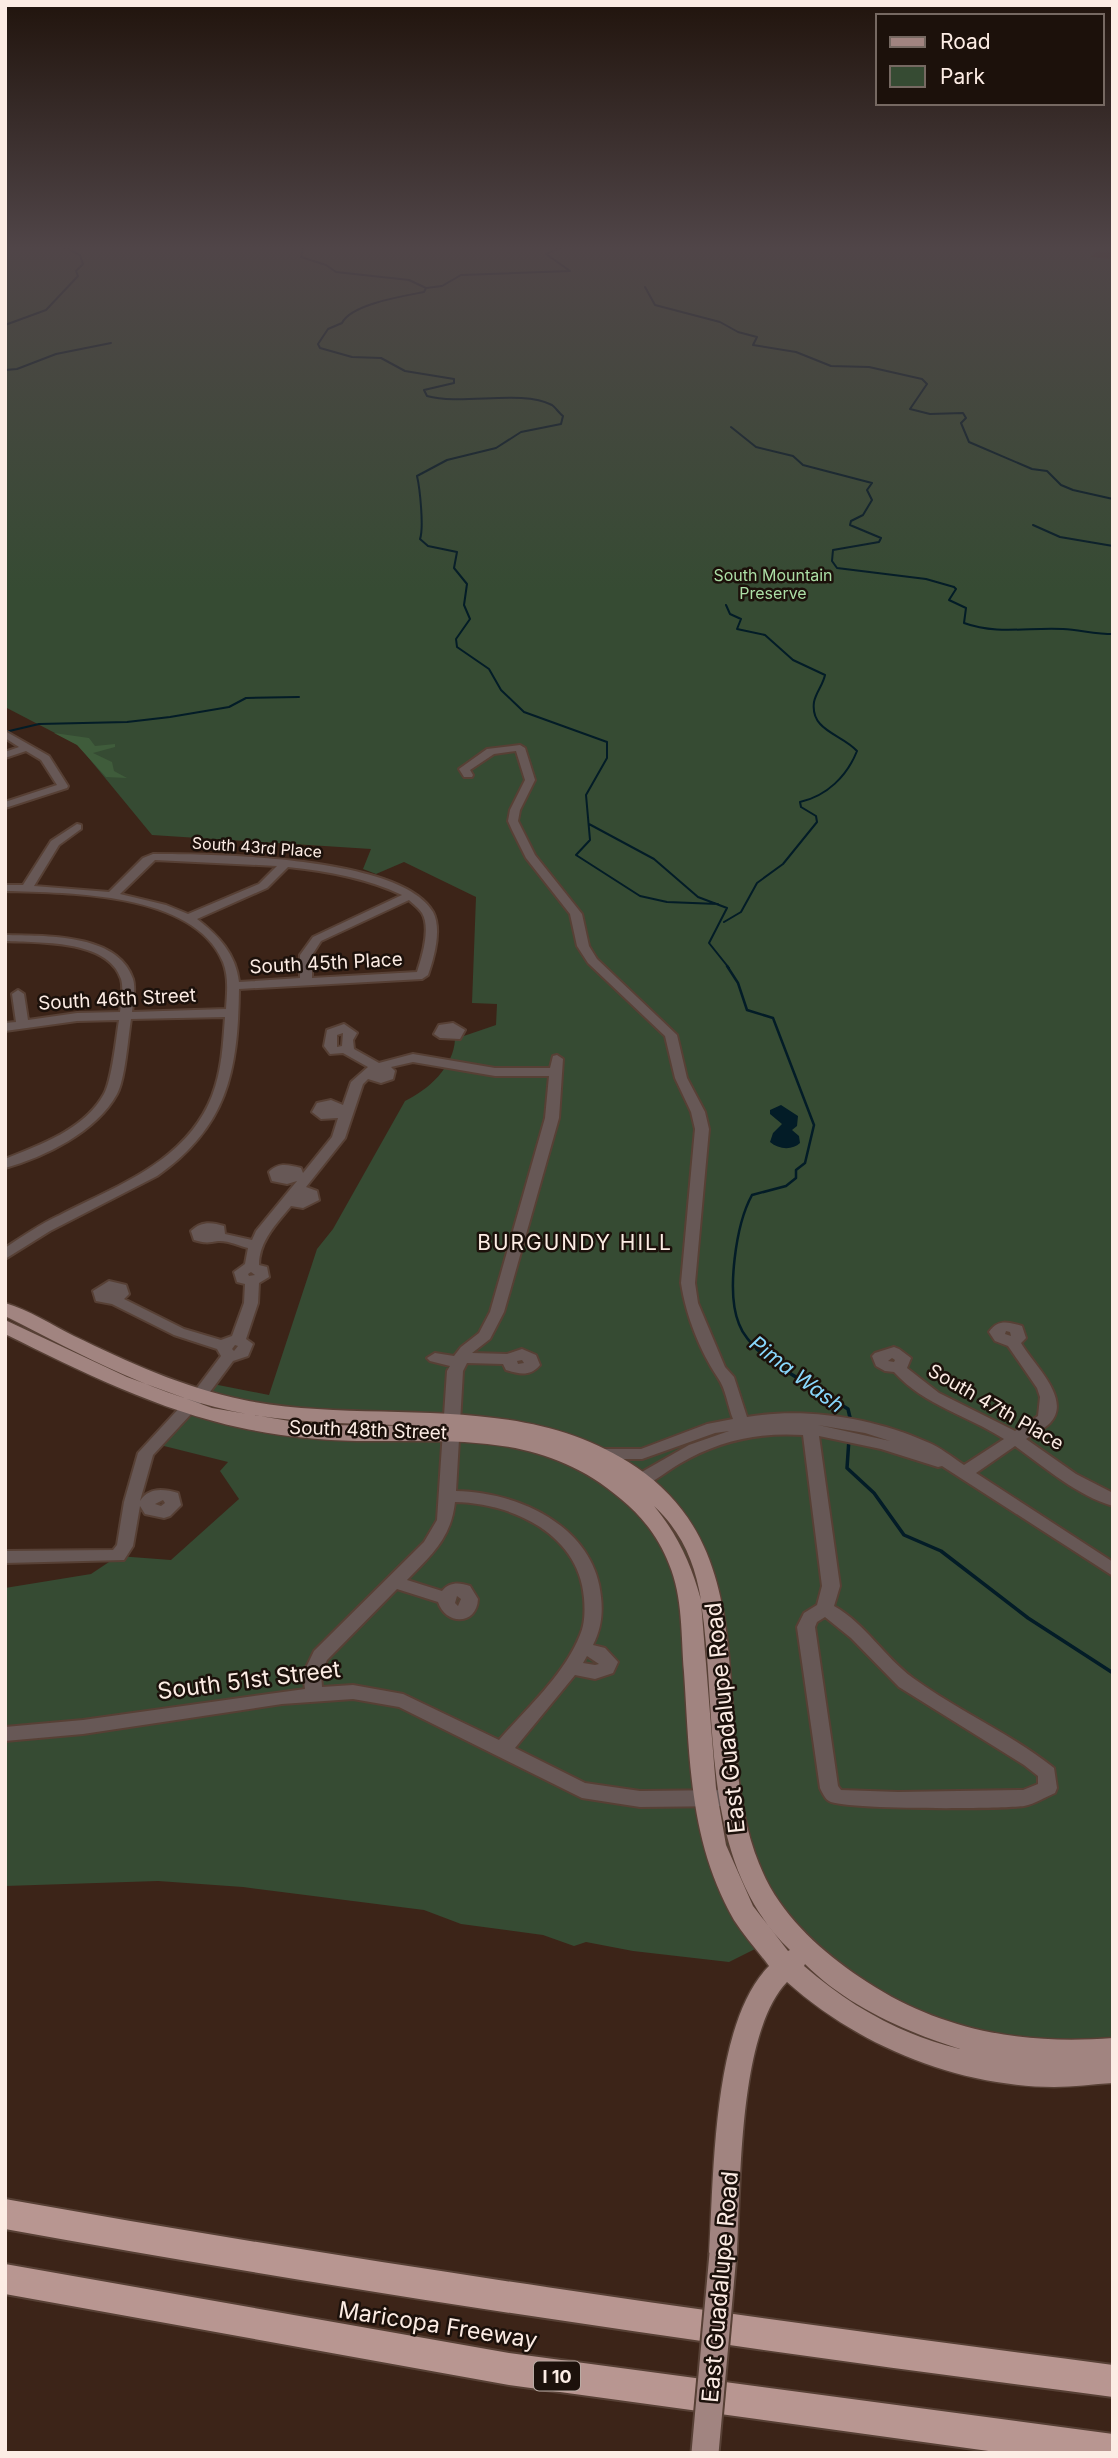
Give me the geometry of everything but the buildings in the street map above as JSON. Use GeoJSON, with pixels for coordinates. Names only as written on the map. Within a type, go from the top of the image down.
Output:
{"type":"FeatureCollection","features":[{"type":"Feature","properties":{"kind":"highway","name":"Maricopa Freeway"},"geometry":{"type":"LineString","coordinates":[[5,2214],[509,2300],[1113,2381]]}},
{"type":"Feature","properties":{"kind":"highway","name":"Maricopa Freeway"},"geometry":{"type":"LineString","coordinates":[[5,2279],[509,2369],[1113,2451]]}},
{"type":"Feature","properties":{"kind":"main road","name":"South 48th Street"},"geometry":{"type":"LineString","coordinates":[[5,1309],[193,1402],[245,1422],[538,1430],[600,1454],[628,1481]]}},
{"type":"Feature","properties":{"kind":"main road","name":"South 48th Street"},"geometry":{"type":"LineString","coordinates":[[5,1326],[117,1382],[193,1402]]}},
{"type":"Feature","properties":{"kind":"main road","name":"South 48th Street"},"geometry":{"type":"LineString","coordinates":[[452,1426],[533,1443],[628,1481]]}},
{"type":"Feature","properties":{"kind":"main road","name":"East Guadalupe Road"},"geometry":{"type":"LineString","coordinates":[[628,1481],[667,1535],[687,1581],[717,1798],[757,1886],[770,1929]]}},
{"type":"Feature","properties":{"kind":"main road","name":"East Guadalupe Road"},"geometry":{"type":"LineString","coordinates":[[705,2453],[736,2085],[743,2052],[762,1997],[769,1985],[796,1958],[733,1894],[710,1833],[717,1798]]}},
{"type":"Feature","properties":{"kind":"main road"},"geometry":{"type":"LineString","coordinates":[[796,1958],[822,1967],[862,1994],[945,2035],[1032,2053],[1113,2050]]}},
{"type":"Feature","properties":{"kind":"main road"},"geometry":{"type":"LineString","coordinates":[[796,1958],[806,1985],[849,2017],[911,2047],[981,2067],[1038,2075],[1113,2071]]}},
{"type":"Feature","properties":{"kind":"street"},"geometry":{"type":"LineString","coordinates":[[5,734],[45,758],[63,786],[5,805]]}},
{"type":"Feature","properties":{"kind":"street"},"geometry":{"type":"LineString","coordinates":[[5,755],[28,747]]}},
{"type":"Feature","properties":{"kind":"street"},"geometry":{"type":"LineString","coordinates":[[468,775],[464,769],[491,751],[520,748],[530,779],[515,810],[513,821],[530,856],[576,914],[583,946],[592,961],[662,1023],[674,1041],[681,1078],[700,1117],[702,1129],[689,1252],[689,1293],[718,1369],[716,1377],[720,1388],[740,1421]]}},
{"type":"Feature","properties":{"kind":"street"},"geometry":{"type":"LineString","coordinates":[[26,888],[55,843],[77,827]]}},
{"type":"Feature","properties":{"kind":"street","name":"South 43rd Place"},"geometry":{"type":"LineString","coordinates":[[112,895],[153,857],[285,864],[353,871],[409,896]]}},
{"type":"Feature","properties":{"kind":"street"},"geometry":{"type":"LineString","coordinates":[[187,919],[263,886],[285,864]]}},
{"type":"Feature","properties":{"kind":"street"},"geometry":{"type":"LineString","coordinates":[[5,888],[112,895],[161,907],[187,919],[212,937],[223,949],[230,962],[232,986],[230,1051],[214,1110],[194,1138],[182,1150],[136,1182],[9,1248]]}},
{"type":"Feature","properties":{"kind":"street"},"geometry":{"type":"LineString","coordinates":[[306,982],[306,955],[317,939],[409,896]]}},
{"type":"Feature","properties":{"kind":"street","name":"South 45th Place"},"geometry":{"type":"LineString","coordinates":[[232,986],[422,975],[429,918],[418,900],[409,896]]}},
{"type":"Feature","properties":{"kind":"street"},"geometry":{"type":"LineString","coordinates":[[5,939],[68,943],[107,954],[120,966],[128,986],[112,1092],[106,1103],[82,1127],[8,1159]]}},
{"type":"Feature","properties":{"kind":"street"},"geometry":{"type":"LineString","coordinates":[[19,994],[23,1024]]}},
{"type":"Feature","properties":{"kind":"street","name":"South 46th Street"},"geometry":{"type":"LineString","coordinates":[[5,1027],[77,1017],[231,1013]]}},
{"type":"Feature","properties":{"kind":"street"},"geometry":{"type":"LineString","coordinates":[[447,1063],[455,1048],[453,1037]]}},
{"type":"Feature","properties":{"kind":"street"},"geometry":{"type":"LineString","coordinates":[[347,1050],[374,1068]]}},
{"type":"Feature","properties":{"kind":"street"},"geometry":{"type":"LineString","coordinates":[[5,1557],[118,1556],[125,1546],[140,1502],[146,1453],[193,1402],[230,1347],[251,1303],[250,1263],[256,1245],[302,1177],[338,1138],[345,1111],[358,1082],[374,1068],[413,1058],[495,1072],[557,1066],[552,1118],[497,1312],[485,1336],[459,1360],[445,1520],[439,1533],[394,1582],[320,1656],[312,1674],[314,1694]]}},
{"type":"Feature","properties":{"kind":"street"},"geometry":{"type":"LineString","coordinates":[[218,1236],[256,1245]]}},
{"type":"Feature","properties":{"kind":"street"},"geometry":{"type":"LineString","coordinates":[[115,1300],[179,1332],[230,1347]]}},
{"type":"Feature","properties":{"kind":"street"},"geometry":{"type":"LineString","coordinates":[[965,1472],[1045,1419],[1050,1401],[1044,1385],[1013,1341]]}},
{"type":"Feature","properties":{"kind":"street"},"geometry":{"type":"LineString","coordinates":[[435,1358],[509,1359]]}},
{"type":"Feature","properties":{"kind":"street","name":"South 47th Place"},"geometry":{"type":"LineString","coordinates":[[898,1367],[918,1390],[934,1400],[979,1419],[1015,1439],[1113,1500]]}},
{"type":"Feature","properties":{"kind":"street","name":"South 48th Street"},"geometry":{"type":"LineString","coordinates":[[628,1481],[717,1439],[740,1421]]}},
{"type":"Feature","properties":{"kind":"street","name":"South 48th Street"},"geometry":{"type":"LineString","coordinates":[[600,1454],[649,1452],[740,1421],[809,1424],[866,1434],[965,1472],[1113,1570]]}},
{"type":"Feature","properties":{"kind":"street"},"geometry":{"type":"LineString","coordinates":[[809,1424],[831,1586],[825,1609],[810,1618],[806,1626],[829,1788],[835,1796],[847,1799],[985,1800],[1025,1798],[1048,1788],[1047,1773],[1035,1762],[961,1719],[904,1681],[840,1616],[825,1609]]}},
{"type":"Feature","properties":{"kind":"street","name":"South 48th Street"},"geometry":{"type":"LineString","coordinates":[[628,1481],[713,1428]]}},
{"type":"Feature","properties":{"kind":"street"},"geometry":{"type":"LineString","coordinates":[[448,1496],[483,1498],[514,1507],[542,1521],[566,1539],[585,1567],[594,1592],[589,1637],[570,1667],[502,1750]]}},
{"type":"Feature","properties":{"kind":"street"},"geometry":{"type":"LineString","coordinates":[[394,1582],[445,1598]]}},
{"type":"Feature","properties":{"kind":"street"},"geometry":{"type":"LineString","coordinates":[[570,1667],[595,1672],[607,1668],[609,1662],[605,1657],[582,1648]]}},
{"type":"Feature","properties":{"kind":"street","name":"South 51st Street"},"geometry":{"type":"LineString","coordinates":[[5,1734],[83,1727],[314,1694],[353,1692],[403,1701],[457,1725],[582,1790],[640,1800],[717,1798]]}},
{"type":"Feature","properties":{"kind":"green space","name":"South Mountain Preserve"},"geometry":{"type":"Polygon","coordinates":[[[5,361],[1113,361],[1113,2041],[1088,2044],[980,2036],[870,1990],[795,1929],[729,1962],[633,1951],[586,1942],[574,1946],[543,1935],[461,1924],[424,1910],[243,1887],[158,1881],[5,1886],[5,1588],[91,1574],[118,1556],[171,1560],[239,1499],[220,1471],[228,1462],[156,1444],[208,1383],[269,1395],[317,1249],[333,1229],[405,1101],[431,1084],[445,1068],[454,1049],[455,1039],[496,1025],[497,1004],[472,1003],[476,897],[404,862],[376,874],[363,869],[371,849],[152,835],[78,745],[5,707],[5,361]]]}},
{"type":"Feature","properties":{"kind":"green space"},"geometry":{"type":"Polygon","coordinates":[[[54,733],[89,738],[95,746],[115,744],[115,747],[93,753],[112,762],[114,771],[127,778],[106,777],[77,745],[54,733]]]}},
{"type":"Feature","properties":{"kind":"water"},"geometry":{"type":"Polygon","coordinates":[[[781,1105],[798,1116],[797,1126],[792,1130],[799,1136],[800,1143],[794,1147],[782,1148],[770,1142],[773,1133],[782,1124],[770,1114],[770,1110],[781,1105]]]}},
{"type":"Feature","properties":{"kind":"waterway"},"geometry":{"type":"LineString","coordinates":[[5,370],[17,369],[39,361]]}},
{"type":"Feature","properties":{"kind":"waterway","name":"Pima Wash"},"geometry":{"type":"LineString","coordinates":[[386,361],[405,371],[454,379],[454,383],[424,390],[427,396],[441,399],[539,400],[552,405],[563,416],[561,424],[521,432],[496,448],[447,460],[417,476],[422,518],[420,539],[428,546],[457,552],[454,568],[467,584],[464,605],[470,619],[456,639],[457,647],[489,669],[501,690],[524,712],[607,742],[607,758],[586,795],[590,840],[576,855],[640,896],[667,902],[716,904]]}},
{"type":"Feature","properties":{"kind":"waterway"},"geometry":{"type":"LineString","coordinates":[[818,361],[831,366],[869,367],[922,379],[927,384],[910,409],[930,414],[963,413],[966,418],[961,423],[969,442],[1032,469],[1047,471],[1061,485],[1073,490],[1113,499]]}},
{"type":"Feature","properties":{"kind":"waterway"},"geometry":{"type":"LineString","coordinates":[[731,427],[756,447],[793,456],[803,465],[872,483],[867,490],[872,500],[863,515],[851,521],[850,525],[881,538],[879,542],[833,550],[832,561],[837,568],[926,579],[954,587],[956,589],[949,600],[966,608],[964,623],[976,627],[1001,630],[1063,629],[1113,634]]}},
{"type":"Feature","properties":{"kind":"waterway"},"geometry":{"type":"LineString","coordinates":[[1033,525],[1060,537],[1113,546]]}},
{"type":"Feature","properties":{"kind":"waterway"},"geometry":{"type":"LineString","coordinates":[[724,922],[741,912],[757,883],[783,864],[817,822],[816,816],[801,807],[800,802],[819,795],[835,784],[848,769],[857,751],[817,720],[814,702],[825,675],[793,660],[765,635],[737,629],[741,619],[730,614],[726,605]]}},
{"type":"Feature","properties":{"kind":"waterway"},"geometry":{"type":"LineString","coordinates":[[5,732],[39,724],[127,722],[170,717],[229,707],[246,698],[299,697]]}},
{"type":"Feature","properties":{"kind":"waterway","name":"Pima Wash"},"geometry":{"type":"LineString","coordinates":[[589,824],[654,859],[698,897],[716,904]]}},
{"type":"Feature","properties":{"kind":"waterway","name":"Pima Wash"},"geometry":{"type":"LineString","coordinates":[[716,904],[727,908],[709,943],[729,968]]}},
{"type":"Feature","properties":{"kind":"waterway","name":"Pima Wash"},"geometry":{"type":"LineString","coordinates":[[727,966],[738,983],[747,1010],[773,1018],[814,1125],[805,1163],[796,1170],[796,1178],[786,1186],[752,1195],[741,1223],[733,1277],[735,1311],[743,1332],[757,1349]]}},
{"type":"Feature","properties":{"kind":"waterway","name":"Pima Wash"},"geometry":{"type":"LineString","coordinates":[[757,1349],[791,1374],[848,1409],[851,1422]]}},
{"type":"Feature","properties":{"kind":"waterway","name":"Pima Wash"},"geometry":{"type":"LineString","coordinates":[[849,1439],[847,1468],[874,1493],[904,1535],[941,1551],[1028,1618],[1113,1673]]}},
{"type":"Feature","properties":{"kind":"district","name":"BURGUNDY HILL"},"geometry":{"type":"Point","coordinates":[575,1242]}}]}
